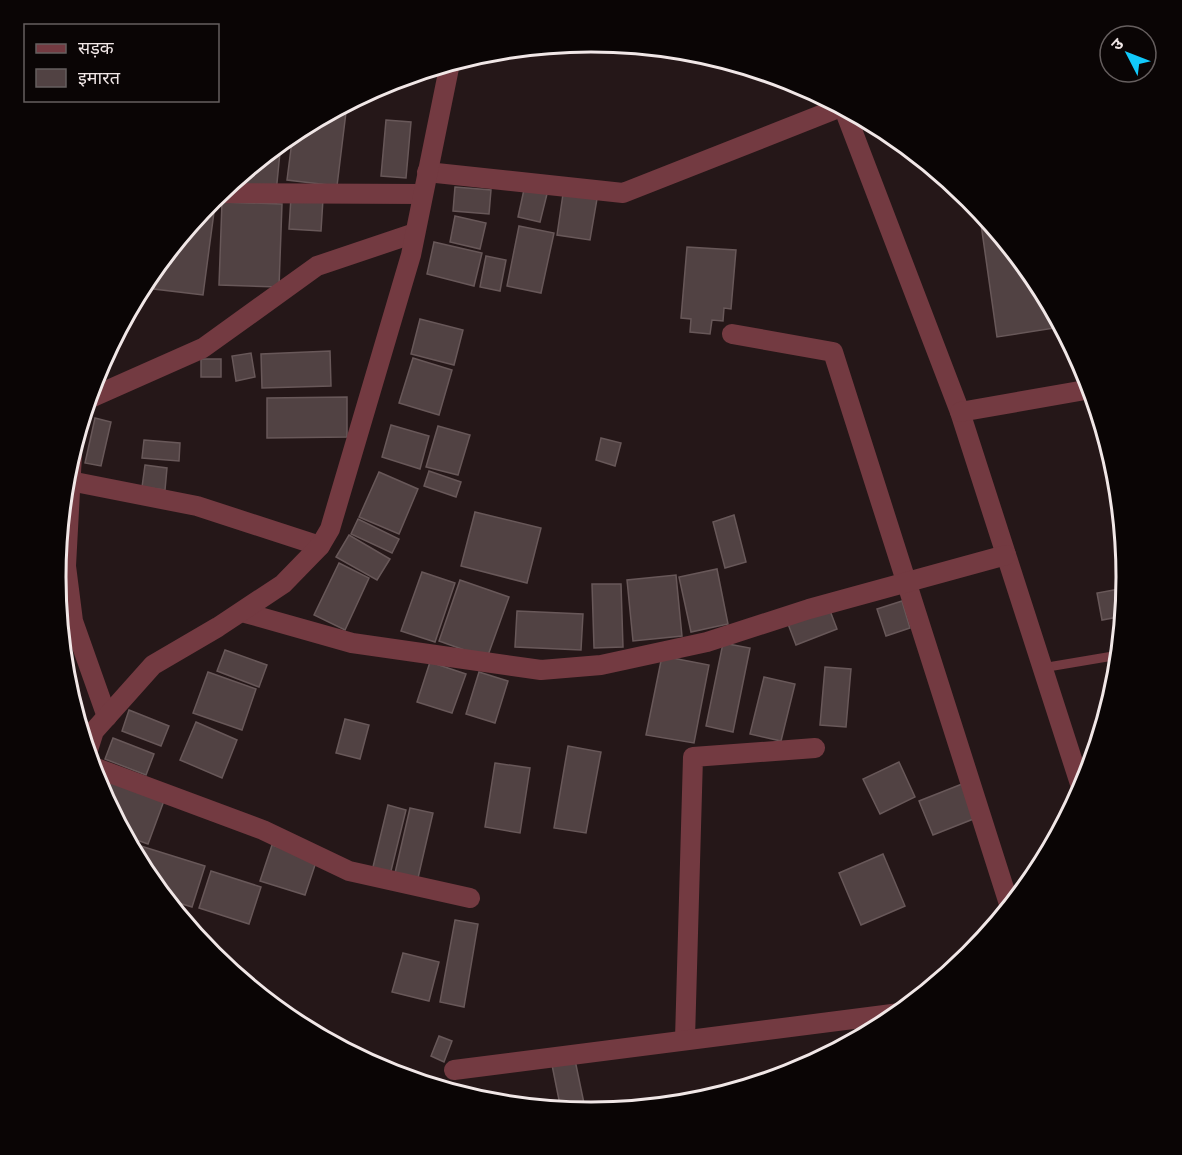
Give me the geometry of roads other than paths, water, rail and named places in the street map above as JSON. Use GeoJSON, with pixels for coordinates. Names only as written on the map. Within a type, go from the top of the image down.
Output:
{"type":"FeatureCollection","features":[{"type":"Feature","properties":{"kind":"street"},"geometry":{"type":"LineString","coordinates":[[92,738],[94,731],[153,665],[242,612],[283,584],[320,546],[330,529],[371,396],[416,233],[448,72]]}},
{"type":"Feature","properties":{"kind":"street"},"geometry":{"type":"LineString","coordinates":[[427,172],[623,193],[833,112]]}},
{"type":"Feature","properties":{"kind":"street"},"geometry":{"type":"LineString","coordinates":[[847,120],[960,412],[1077,775]]}},
{"type":"Feature","properties":{"kind":"street"},"geometry":{"type":"LineString","coordinates":[[233,194],[422,194]]}},
{"type":"Feature","properties":{"kind":"street"},"geometry":{"type":"LineString","coordinates":[[100,394],[203,348],[317,266],[416,233]]}},
{"type":"Feature","properties":{"kind":"street"},"geometry":{"type":"LineString","coordinates":[[732,334],[833,352],[908,581],[1007,898]]}},
{"type":"Feature","properties":{"kind":"street"},"geometry":{"type":"LineString","coordinates":[[960,412],[1081,391]]}},
{"type":"Feature","properties":{"kind":"street"},"geometry":{"type":"LineString","coordinates":[[75,482],[197,506],[320,546]]}},
{"type":"Feature","properties":{"kind":"street"},"geometry":{"type":"LineString","coordinates":[[242,612],[352,643],[541,670],[601,664],[707,642],[809,609],[1006,555]]}},
{"type":"Feature","properties":{"kind":"street"},"geometry":{"type":"LineString","coordinates":[[66,578],[73,621],[107,717]]}},
{"type":"Feature","properties":{"kind":"street"},"geometry":{"type":"LineString","coordinates":[[684,1039],[693,757],[815,748]]}},
{"type":"Feature","properties":{"kind":"street"},"geometry":{"type":"LineString","coordinates":[[103,771],[262,830],[349,871],[470,898]]}},
{"type":"Feature","properties":{"kind":"street"},"geometry":{"type":"LineString","coordinates":[[454,1070],[881,1015]]}},
{"type":"Feature","properties":{"kind":"lane"},"geometry":{"type":"LineString","coordinates":[[1042,668],[1110,657]]}}]}
